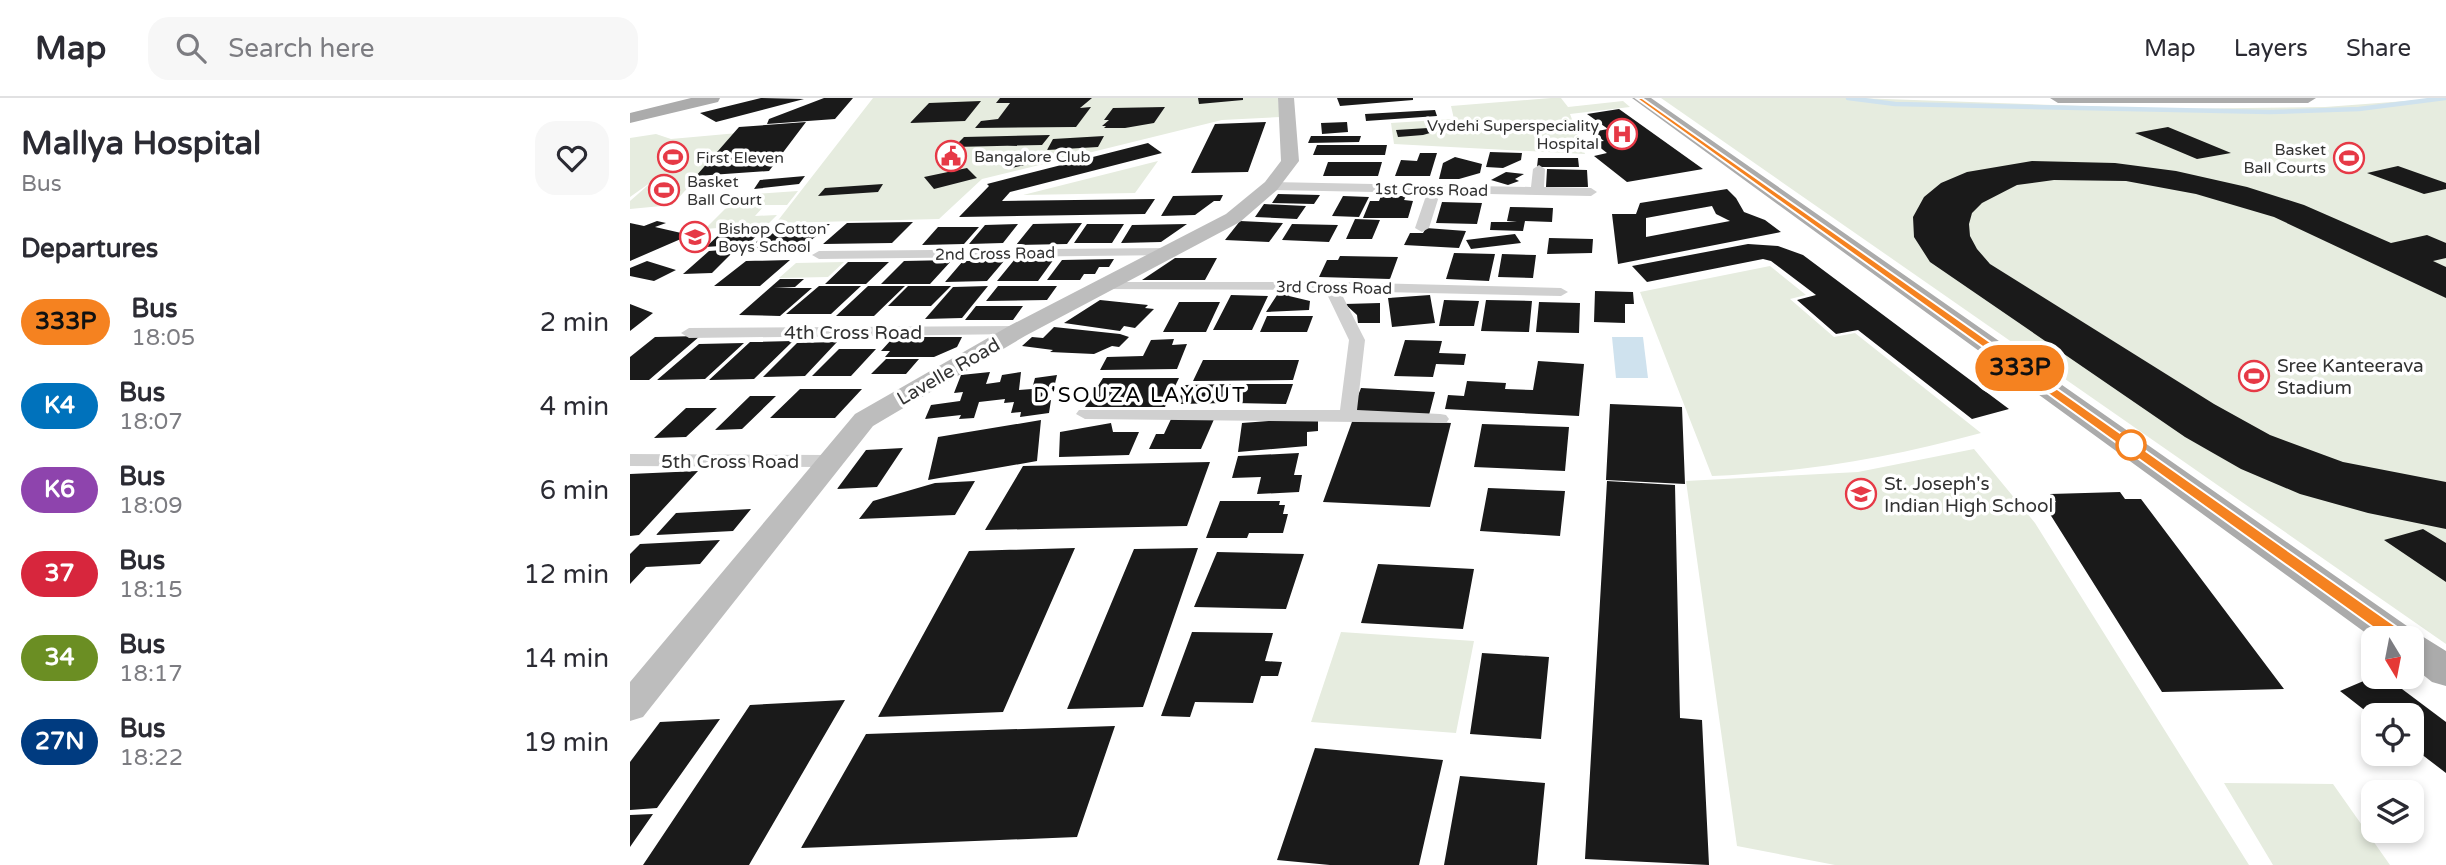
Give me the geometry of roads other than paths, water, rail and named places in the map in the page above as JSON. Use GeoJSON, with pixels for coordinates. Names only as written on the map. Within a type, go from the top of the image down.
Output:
{"type":"FeatureCollection","features":[{"type":"Feature","properties":{"kind":"main road"},"geometry":{"type":"LineString","coordinates":[[630,118],[712,98]]}},
{"type":"Feature","properties":{"kind":"main road"},"geometry":{"type":"LineString","coordinates":[[1640,98],[2383,626]]}},
{"type":"Feature","properties":{"kind":"main road"},"geometry":{"type":"LineString","coordinates":[[2058,98],[2308,98]]}},
{"type":"Feature","properties":{"kind":"main road"},"geometry":{"type":"LineString","coordinates":[[2424,655],[2446,671]]}},
{"type":"Feature","properties":{"kind":"street","name":"Lavelle Road"},"geometry":{"type":"LineString","coordinates":[[630,707],[864,420],[1017,331],[1233,218],[1271,186],[1290,160],[1286,98]]}},
{"type":"Feature","properties":{"kind":"street"},"geometry":{"type":"LineString","coordinates":[[1537,191],[1539,169]]}},
{"type":"Feature","properties":{"kind":"street","name":"1st Cross Road"},"geometry":{"type":"LineString","coordinates":[[1271,186],[1591,192]]}},
{"type":"Feature","properties":{"kind":"street"},"geometry":{"type":"LineString","coordinates":[[1422,228],[1436,189]]}},
{"type":"Feature","properties":{"kind":"street","name":"2nd Cross Road"},"geometry":{"type":"LineString","coordinates":[[819,255],[1171,252]]}},
{"type":"Feature","properties":{"kind":"street","name":"3rd Cross Road"},"geometry":{"type":"LineString","coordinates":[[1107,286],[1330,286],[1561,292]]}},
{"type":"Feature","properties":{"kind":"street"},"geometry":{"type":"LineString","coordinates":[[1330,286],[1357,340],[1348,415]]}},
{"type":"Feature","properties":{"kind":"street","name":"4th Cross Road"},"geometry":{"type":"LineString","coordinates":[[689,333],[1017,331]]}},
{"type":"Feature","properties":{"kind":"street"},"geometry":{"type":"LineString","coordinates":[[1085,414],[1348,415],[1440,419]]}},
{"type":"Feature","properties":{"kind":"street","name":"5th Cross Road"},"geometry":{"type":"LineString","coordinates":[[630,460],[830,461]]}},
{"type":"Feature","properties":{"kind":"water"},"geometry":{"type":"Polygon","coordinates":[[[1612,337],[1643,337],[1648,378],[1616,378],[1612,337]]]}},
{"type":"Feature","properties":{"kind":"waterway"},"geometry":{"type":"LineString","coordinates":[[1848,98],[1895,104],[2270,112],[2359,109],[2445,98]]}},
{"type":"Feature","properties":{"kind":"place","name":"Vydehi Superspeciality Hospital"},"geometry":{"type":"Point","coordinates":[1622,134]}},
{"type":"Feature","properties":{"kind":"place","name":"Bangalore Club"},"geometry":{"type":"Point","coordinates":[951,156]}},
{"type":"Feature","properties":{"kind":"place","name":"First Eleven"},"geometry":{"type":"Point","coordinates":[673,157]}},
{"type":"Feature","properties":{"kind":"place","name":"Basket Ball Courts"},"geometry":{"type":"Point","coordinates":[2349,158]}},
{"type":"Feature","properties":{"kind":"place","name":"Basket Ball Court"},"geometry":{"type":"Point","coordinates":[664,190]}},
{"type":"Feature","properties":{"kind":"place","name":"Bishop Cotton Boys School"},"geometry":{"type":"Point","coordinates":[695,237]}},
{"type":"Feature","properties":{"kind":"place","name":"Sree Kanteerava Stadium"},"geometry":{"type":"Point","coordinates":[2254,376]}},
{"type":"Feature","properties":{"kind":"place","name":"St. Joseph's Indian High School"},"geometry":{"type":"Point","coordinates":[1861,494]}},
{"type":"Feature","properties":{"kind":"district","name":"D'SOUZA LAYOUT"},"geometry":{"type":"Point","coordinates":[1140,395]}}]}
